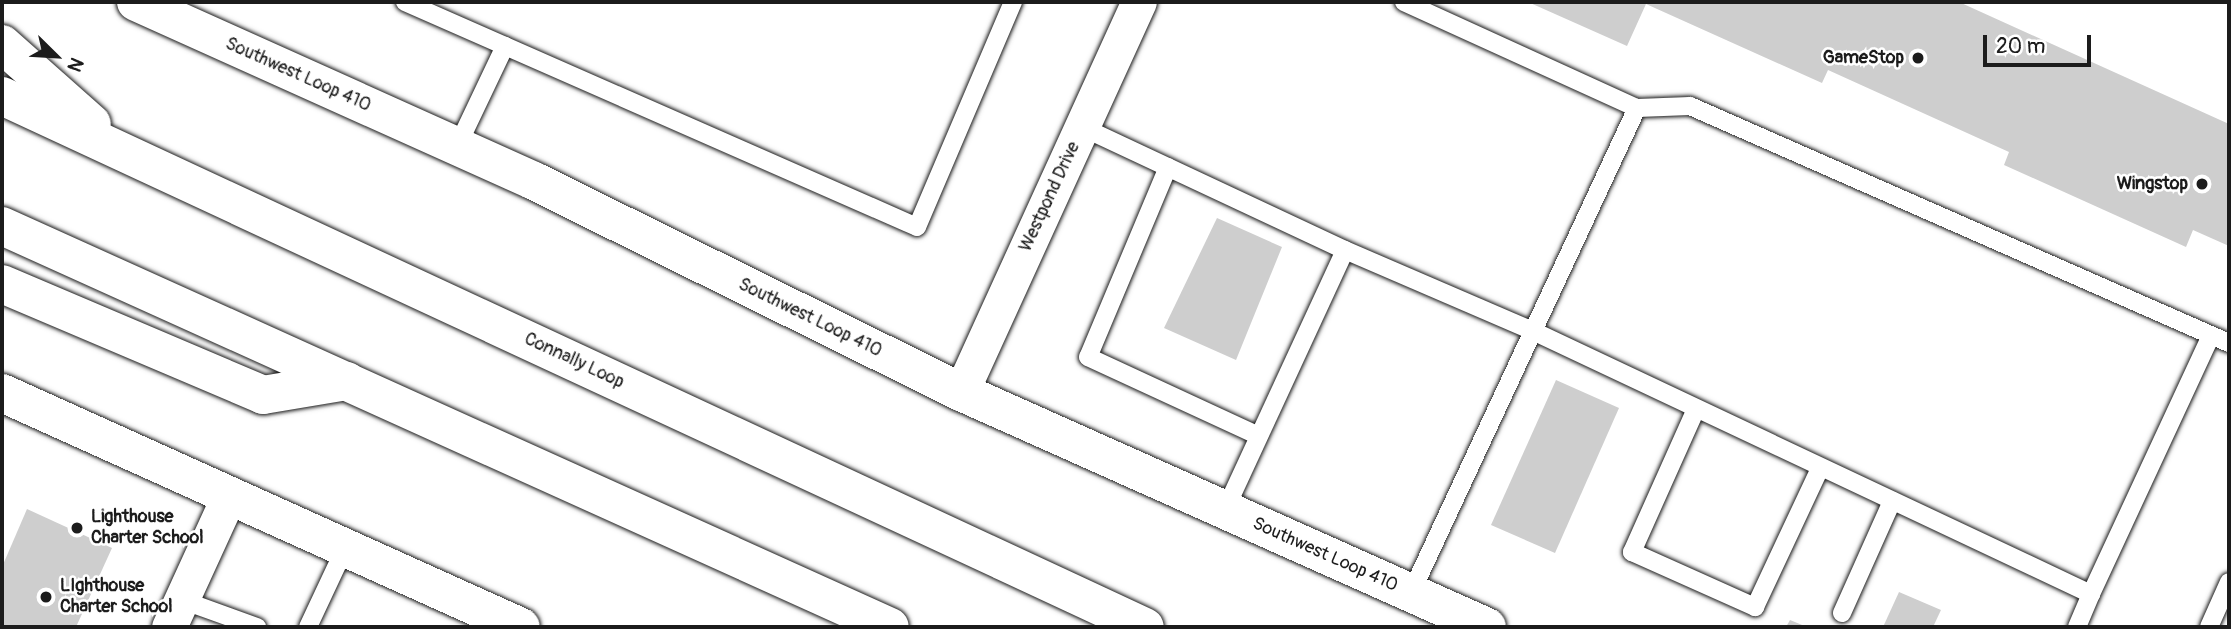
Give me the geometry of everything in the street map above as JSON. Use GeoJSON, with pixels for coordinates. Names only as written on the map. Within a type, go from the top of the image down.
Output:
{"type":"FeatureCollection","features":[{"type":"Feature","properties":{"kind":"main road","name":"Southwest Loop 410"},"geometry":{"type":"LineString","coordinates":[[136,2],[457,147],[961,392],[1487,627]]}},
{"type":"Feature","properties":{"kind":"main road"},"geometry":{"type":"LineString","coordinates":[[2,44],[120,149]]}},
{"type":"Feature","properties":{"kind":"main road","name":"Connally Loop"},"geometry":{"type":"LineString","coordinates":[[2,96],[1145,627]]}},
{"type":"Feature","properties":{"kind":"main road"},"geometry":{"type":"LineString","coordinates":[[2,226],[890,627]]}},
{"type":"Feature","properties":{"kind":"main road"},"geometry":{"type":"LineString","coordinates":[[2,284],[263,395],[346,381]]}},
{"type":"Feature","properties":{"kind":"main road"},"geometry":{"type":"LineString","coordinates":[[2,393],[521,627]]}},
{"type":"Feature","properties":{"kind":"street","name":"Westpond Drive"},"geometry":{"type":"LineString","coordinates":[[961,392],[1139,2]]}},
{"type":"Feature","properties":{"kind":"street"},"geometry":{"type":"LineString","coordinates":[[176,614],[229,496]]}},
{"type":"Feature","properties":{"kind":"lane"},"geometry":{"type":"LineString","coordinates":[[405,2],[917,227],[1013,2]]}},
{"type":"Feature","properties":{"kind":"lane"},"geometry":{"type":"LineString","coordinates":[[1404,2],[1637,108],[1690,106],[2229,343]]}},
{"type":"Feature","properties":{"kind":"lane"},"geometry":{"type":"LineString","coordinates":[[457,147],[505,46]]}},
{"type":"Feature","properties":{"kind":"lane"},"geometry":{"type":"LineString","coordinates":[[1411,593],[1637,108]]}},
{"type":"Feature","properties":{"kind":"lane"},"geometry":{"type":"LineString","coordinates":[[1082,127],[1345,250],[1533,331],[2091,594]]}},
{"type":"Feature","properties":{"kind":"lane"},"geometry":{"type":"LineString","coordinates":[[1168,167],[1088,357],[1259,436]]}},
{"type":"Feature","properties":{"kind":"lane"},"geometry":{"type":"LineString","coordinates":[[1225,510],[1345,250]]}},
{"type":"Feature","properties":{"kind":"lane"},"geometry":{"type":"LineString","coordinates":[[2077,627],[2211,335]]}},
{"type":"Feature","properties":{"kind":"lane"},"geometry":{"type":"LineString","coordinates":[[1696,409],[1632,552],[1755,607],[1819,468]]}},
{"type":"Feature","properties":{"kind":"lane"},"geometry":{"type":"LineString","coordinates":[[1842,613],[1892,501]]}},
{"type":"Feature","properties":{"kind":"lane"},"geometry":{"type":"LineString","coordinates":[[308,627],[345,548]]}},
{"type":"Feature","properties":{"kind":"lane"},"geometry":{"type":"LineString","coordinates":[[2209,627],[2229,582]]}},
{"type":"Feature","properties":{"kind":"lane"},"geometry":{"type":"LineString","coordinates":[[176,614],[257,627]]}},
{"type":"Feature","properties":{"kind":"building"},"geometry":{"type":"Polygon","coordinates":[[[1528,2],[1959,2],[2229,124],[2229,246],[2193,230],[2186,247],[2004,165],[2009,152],[1828,70],[1822,83],[1646,4],[1627,46],[1528,2]]]}},
{"type":"Feature","properties":{"kind":"building"},"geometry":{"type":"Polygon","coordinates":[[[1217,218],[1282,247],[1236,360],[1164,328],[1217,218]]]}},
{"type":"Feature","properties":{"kind":"building"},"geometry":{"type":"Polygon","coordinates":[[[1556,380],[1619,408],[1555,553],[1491,525],[1556,380]]]}},
{"type":"Feature","properties":{"kind":"building","name":"LIghthouse Charter School"},"geometry":{"type":"Polygon","coordinates":[[[27,509],[112,548],[76,627],[2,627],[2,567],[27,509]]]}},
{"type":"Feature","properties":{"kind":"building"},"geometry":{"type":"Polygon","coordinates":[[[1899,592],[1941,610],[1933,627],[1883,627],[1899,592]]]}},
{"type":"Feature","properties":{"kind":"building"},"geometry":{"type":"Polygon","coordinates":[[[1790,620],[1807,627],[1786,627],[1790,620]]]}},
{"type":"Feature","properties":{"kind":"place","name":"GameStop"},"geometry":{"type":"Point","coordinates":[1918,58]}},
{"type":"Feature","properties":{"kind":"place","name":"Wingstop"},"geometry":{"type":"Point","coordinates":[2202,184]}},
{"type":"Feature","properties":{"kind":"place","name":"Lighthouse Charter School"},"geometry":{"type":"Point","coordinates":[77,528]}},
{"type":"Feature","properties":{"kind":"place","name":"LIghthouse Charter School"},"geometry":{"type":"Point","coordinates":[46,597]}}]}
